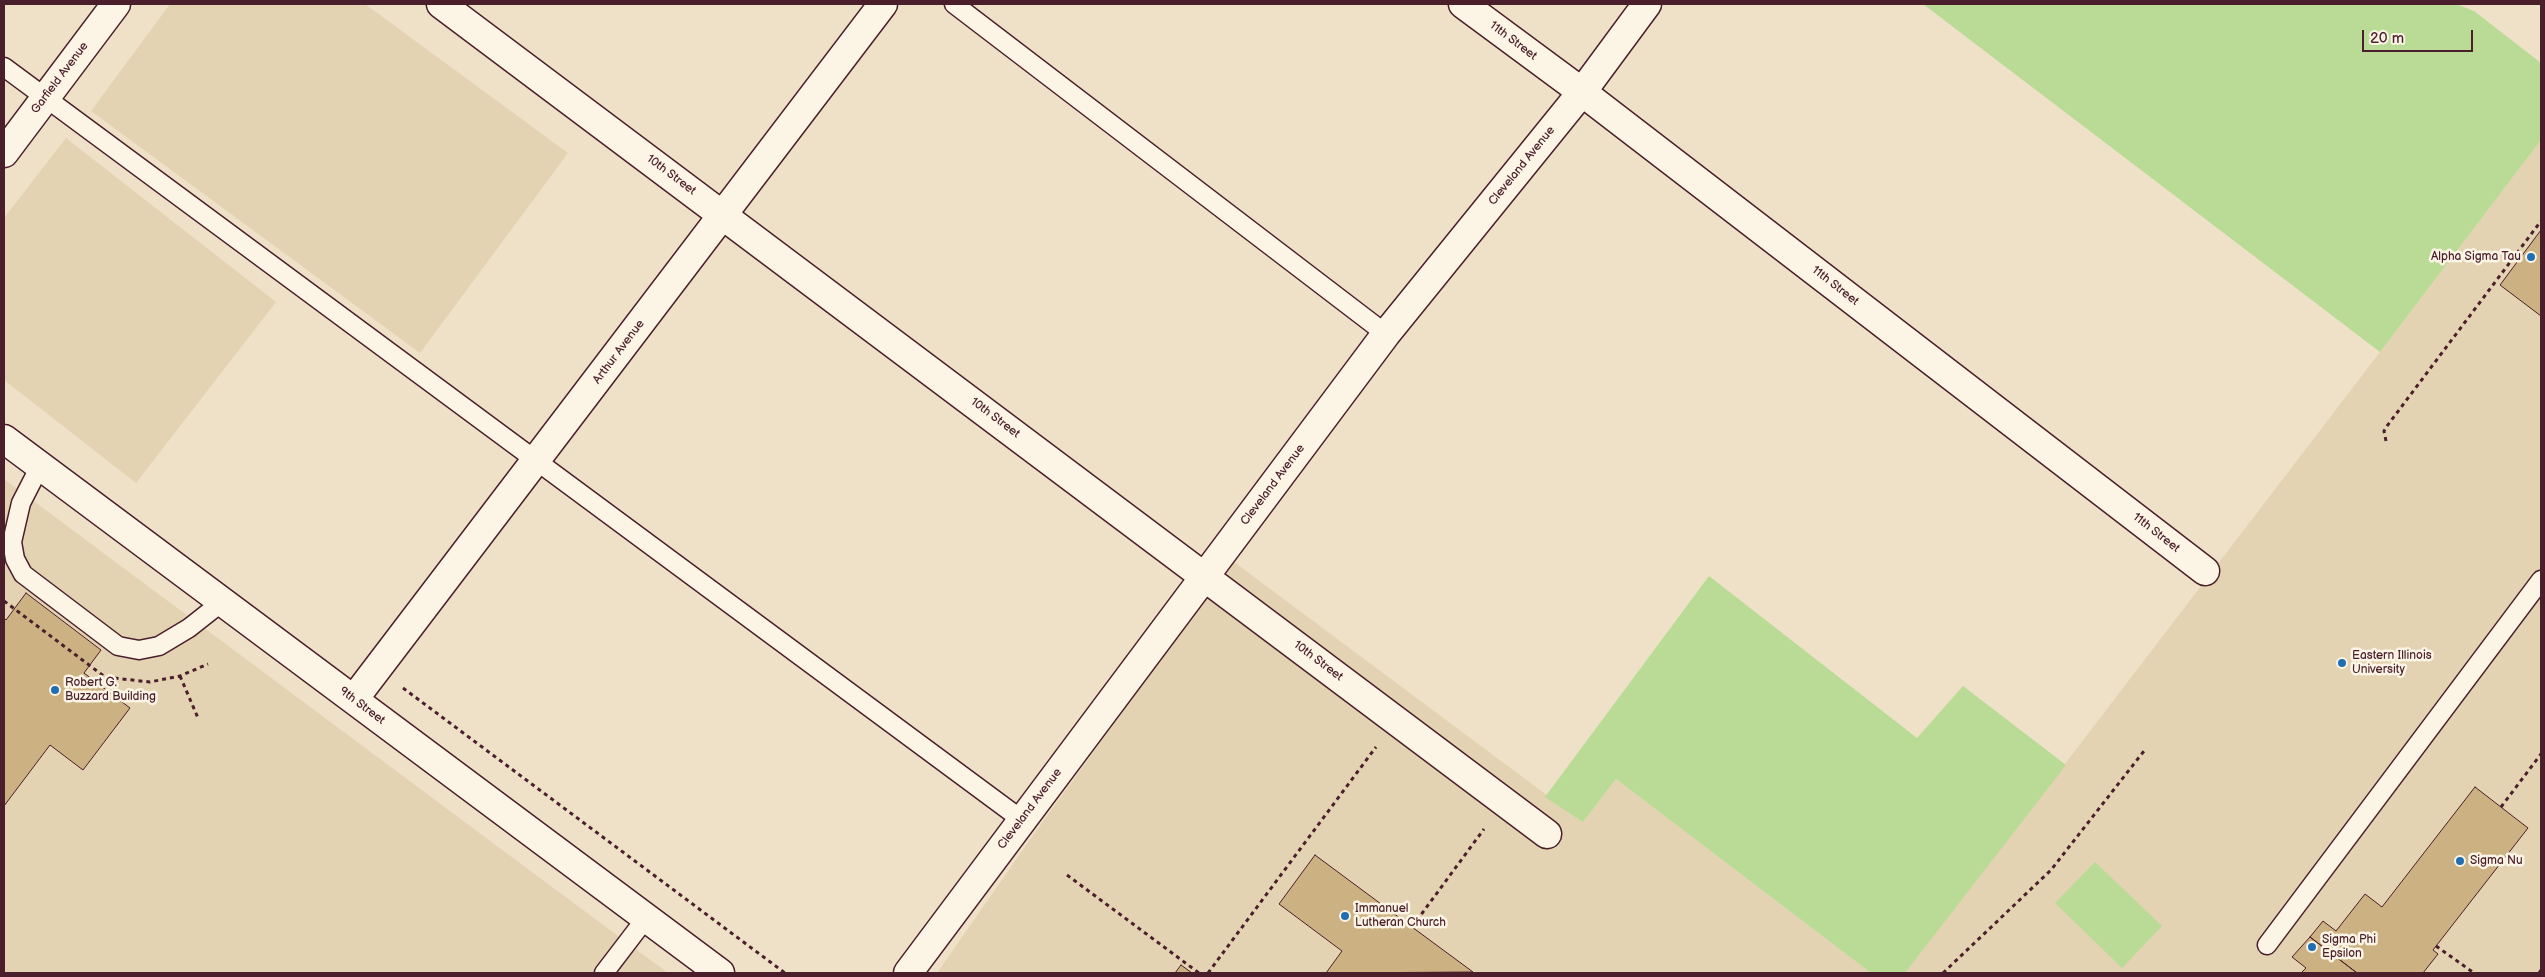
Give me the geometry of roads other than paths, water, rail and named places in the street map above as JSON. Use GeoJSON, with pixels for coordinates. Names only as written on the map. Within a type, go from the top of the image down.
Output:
{"type":"FeatureCollection","features":[{"type":"Feature","properties":{"kind":"street","name":"Garfield Avenue"},"geometry":{"type":"LineString","coordinates":[[4,153],[116,4]]}},
{"type":"Feature","properties":{"kind":"street","name":"10th Street"},"geometry":{"type":"LineString","coordinates":[[441,4],[724,214],[1547,834]]}},
{"type":"Feature","properties":{"kind":"street","name":"Arthur Avenue"},"geometry":{"type":"LineString","coordinates":[[354,699],[538,460],[883,4]]}},
{"type":"Feature","properties":{"kind":"street","name":"11th Street"},"geometry":{"type":"LineString","coordinates":[[1463,4],[1582,92],[2205,571]]}},
{"type":"Feature","properties":{"kind":"street","name":"Cleveland Avenue"},"geometry":{"type":"LineString","coordinates":[[908,973],[1386,334],[1582,92],[1647,4]]}},
{"type":"Feature","properties":{"kind":"street","name":"9th Street"},"geometry":{"type":"LineString","coordinates":[[4,439],[720,973]]}},
{"type":"Feature","properties":{"kind":"lane"},"geometry":{"type":"LineString","coordinates":[[954,4],[1386,334]]}},
{"type":"Feature","properties":{"kind":"lane"},"geometry":{"type":"LineString","coordinates":[[4,67],[538,460],[1022,820]]}},
{"type":"Feature","properties":{"kind":"lane"},"geometry":{"type":"LineString","coordinates":[[40,466],[21,503],[12,542],[15,559],[23,574],[118,646],[138,650],[159,646],[189,628],[222,602]]}},
{"type":"Feature","properties":{"kind":"lane"},"geometry":{"type":"LineString","coordinates":[[2266,945],[2541,580]]}},
{"type":"Feature","properties":{"kind":"lane"},"geometry":{"type":"LineString","coordinates":[[604,973],[646,918]]}},
{"type":"Feature","properties":{"kind":"place","name":"Alpha Sigma Tau"},"geometry":{"type":"Point","coordinates":[2531,257]}},
{"type":"Feature","properties":{"kind":"place","name":"Eastern Illinois University"},"geometry":{"type":"Point","coordinates":[2342,663]}},
{"type":"Feature","properties":{"kind":"place","name":"Robert G. Buzzard Building"},"geometry":{"type":"Point","coordinates":[55,690]}},
{"type":"Feature","properties":{"kind":"place","name":"Sigma Nu"},"geometry":{"type":"Point","coordinates":[2460,861]}},
{"type":"Feature","properties":{"kind":"place","name":"Immanuel Lutheran Church"},"geometry":{"type":"Point","coordinates":[1345,916]}},
{"type":"Feature","properties":{"kind":"place","name":"Sigma Phi Epsilon"},"geometry":{"type":"Point","coordinates":[2312,947]}}]}
